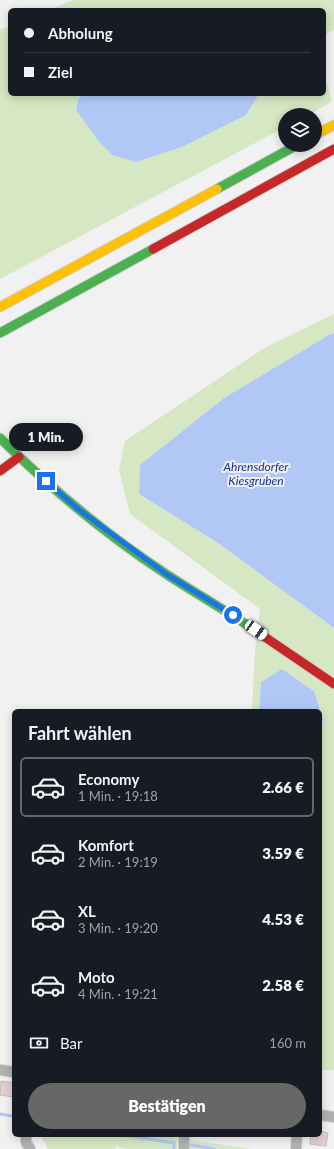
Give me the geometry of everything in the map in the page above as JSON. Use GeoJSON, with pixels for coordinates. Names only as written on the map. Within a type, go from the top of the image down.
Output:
{"type":"FeatureCollection","features":[{"type":"Feature","properties":{"kind":"main road"},"geometry":{"type":"LineString","coordinates":[[322,131],[334,125]]}},
{"type":"Feature","properties":{"kind":"main road"},"geometry":{"type":"LineString","coordinates":[[0,333],[334,149]]}},
{"type":"Feature","properties":{"kind":"main road"},"geometry":{"type":"LineString","coordinates":[[0,307],[284,152]]}},
{"type":"Feature","properties":{"kind":"main road"},"geometry":{"type":"LineString","coordinates":[[0,438],[8,451],[19,457],[78,509],[166,574],[233,615],[334,684]]}},
{"type":"Feature","properties":{"kind":"main road"},"geometry":{"type":"LineString","coordinates":[[0,471],[19,457]]}},
{"type":"Feature","properties":{"kind":"street"},"geometry":{"type":"LineString","coordinates":[[0,1070],[12,1072]]}},
{"type":"Feature","properties":{"kind":"street"},"geometry":{"type":"LineString","coordinates":[[322,1115],[334,1117]]}},
{"type":"Feature","properties":{"kind":"street"},"geometry":{"type":"LineString","coordinates":[[26,1137],[26,1142],[30,1149]]}},
{"type":"Feature","properties":{"kind":"street"},"geometry":{"type":"LineString","coordinates":[[184,1137],[184,1149]]}},
{"type":"Feature","properties":{"kind":"street"},"geometry":{"type":"LineString","coordinates":[[296,1149],[297,1137]]}},
{"type":"Feature","properties":{"kind":"green space"},"geometry":{"type":"Polygon","coordinates":[[[73,0],[334,0],[334,30],[326,34],[326,8],[54,8],[73,0]]]}},
{"type":"Feature","properties":{"kind":"green space"},"geometry":{"type":"Polygon","coordinates":[[[8,27],[8,96],[81,96],[78,99],[76,110],[99,142],[112,155],[182,147],[246,115],[258,96],[326,96],[326,80],[332,102],[321,108],[278,108],[278,131],[0,279],[0,30],[8,27]]]}},
{"type":"Feature","properties":{"kind":"green space"},"geometry":{"type":"Polygon","coordinates":[[[334,314],[334,333],[224,398],[140,465],[139,494],[218,543],[334,628],[334,1070],[322,1070],[322,709],[320,709],[314,691],[282,669],[261,682],[259,709],[252,709],[255,650],[260,609],[130,514],[119,470],[125,441],[266,347],[334,314]]]}},
{"type":"Feature","properties":{"kind":"green space"},"geometry":{"type":"Polygon","coordinates":[[[41,1137],[177,1138],[177,1149],[128,1149],[115,1147],[116,1149],[48,1149],[41,1137]]]}},
{"type":"Feature","properties":{"kind":"green space"},"geometry":{"type":"Polygon","coordinates":[[[189,1140],[251,1149],[189,1149],[189,1140]]]}},
{"type":"Feature","properties":{"kind":"water"},"geometry":{"type":"Polygon","coordinates":[[[81,96],[258,96],[246,115],[182,147],[136,162],[112,155],[99,142],[76,110],[78,99],[81,96]]]}},
{"type":"Feature","properties":{"kind":"water","name":"Ahrensdorfer Kiesgruben"},"geometry":{"type":"Polygon","coordinates":[[[334,333],[334,628],[218,543],[139,494],[140,465],[224,398],[334,333]]]}},
{"type":"Feature","properties":{"kind":"water"},"geometry":{"type":"Polygon","coordinates":[[[282,669],[314,691],[320,709],[259,709],[261,682],[282,669]]]}},
{"type":"Feature","properties":{"kind":"building"},"geometry":{"type":"Polygon","coordinates":[[[1,1081],[12,1083],[12,1097],[0,1095],[1,1081]]]}},
{"type":"Feature","properties":{"kind":"building"},"geometry":{"type":"Polygon","coordinates":[[[322,1132],[328,1133],[326,1146],[310,1144],[311,1137],[322,1137],[322,1132]]]}},
{"type":"Feature","properties":{"kind":"waterway"},"geometry":{"type":"LineString","coordinates":[[0,1114],[12,1116]]}},
{"type":"Feature","properties":{"kind":"waterway"},"geometry":{"type":"LineString","coordinates":[[136,1137],[174,1143],[174,1148]]}},
{"type":"Feature","properties":{"kind":"waterway"},"geometry":{"type":"LineString","coordinates":[[191,1145],[215,1149]]}},
{"type":"Feature","properties":{"kind":"traffic: fast"},"geometry":{"type":"LineString","coordinates":[[217,189],[284,152]]}},
{"type":"Feature","properties":{"kind":"traffic: fast"},"geometry":{"type":"LineString","coordinates":[[0,333],[153,249]]}},
{"type":"Feature","properties":{"kind":"traffic: fast"},"geometry":{"type":"LineString","coordinates":[[0,438],[59,493],[122,543],[166,574],[253,629]]}},
{"type":"Feature","properties":{"kind":"traffic: slow"},"geometry":{"type":"LineString","coordinates":[[322,131],[334,125]]}},
{"type":"Feature","properties":{"kind":"traffic: slow"},"geometry":{"type":"LineString","coordinates":[[0,307],[217,189]]}},
{"type":"Feature","properties":{"kind":"traffic: jam"},"geometry":{"type":"LineString","coordinates":[[153,249],[334,149]]}},
{"type":"Feature","properties":{"kind":"traffic: jam"},"geometry":{"type":"LineString","coordinates":[[0,471],[19,457]]}},
{"type":"Feature","properties":{"kind":"traffic: jam"},"geometry":{"type":"LineString","coordinates":[[253,629],[334,684]]}},
{"type":"Feature","properties":{"kind":"route"},"geometry":{"type":"LineString","coordinates":[[46,481],[78,509],[166,574],[233,615]]}}]}
